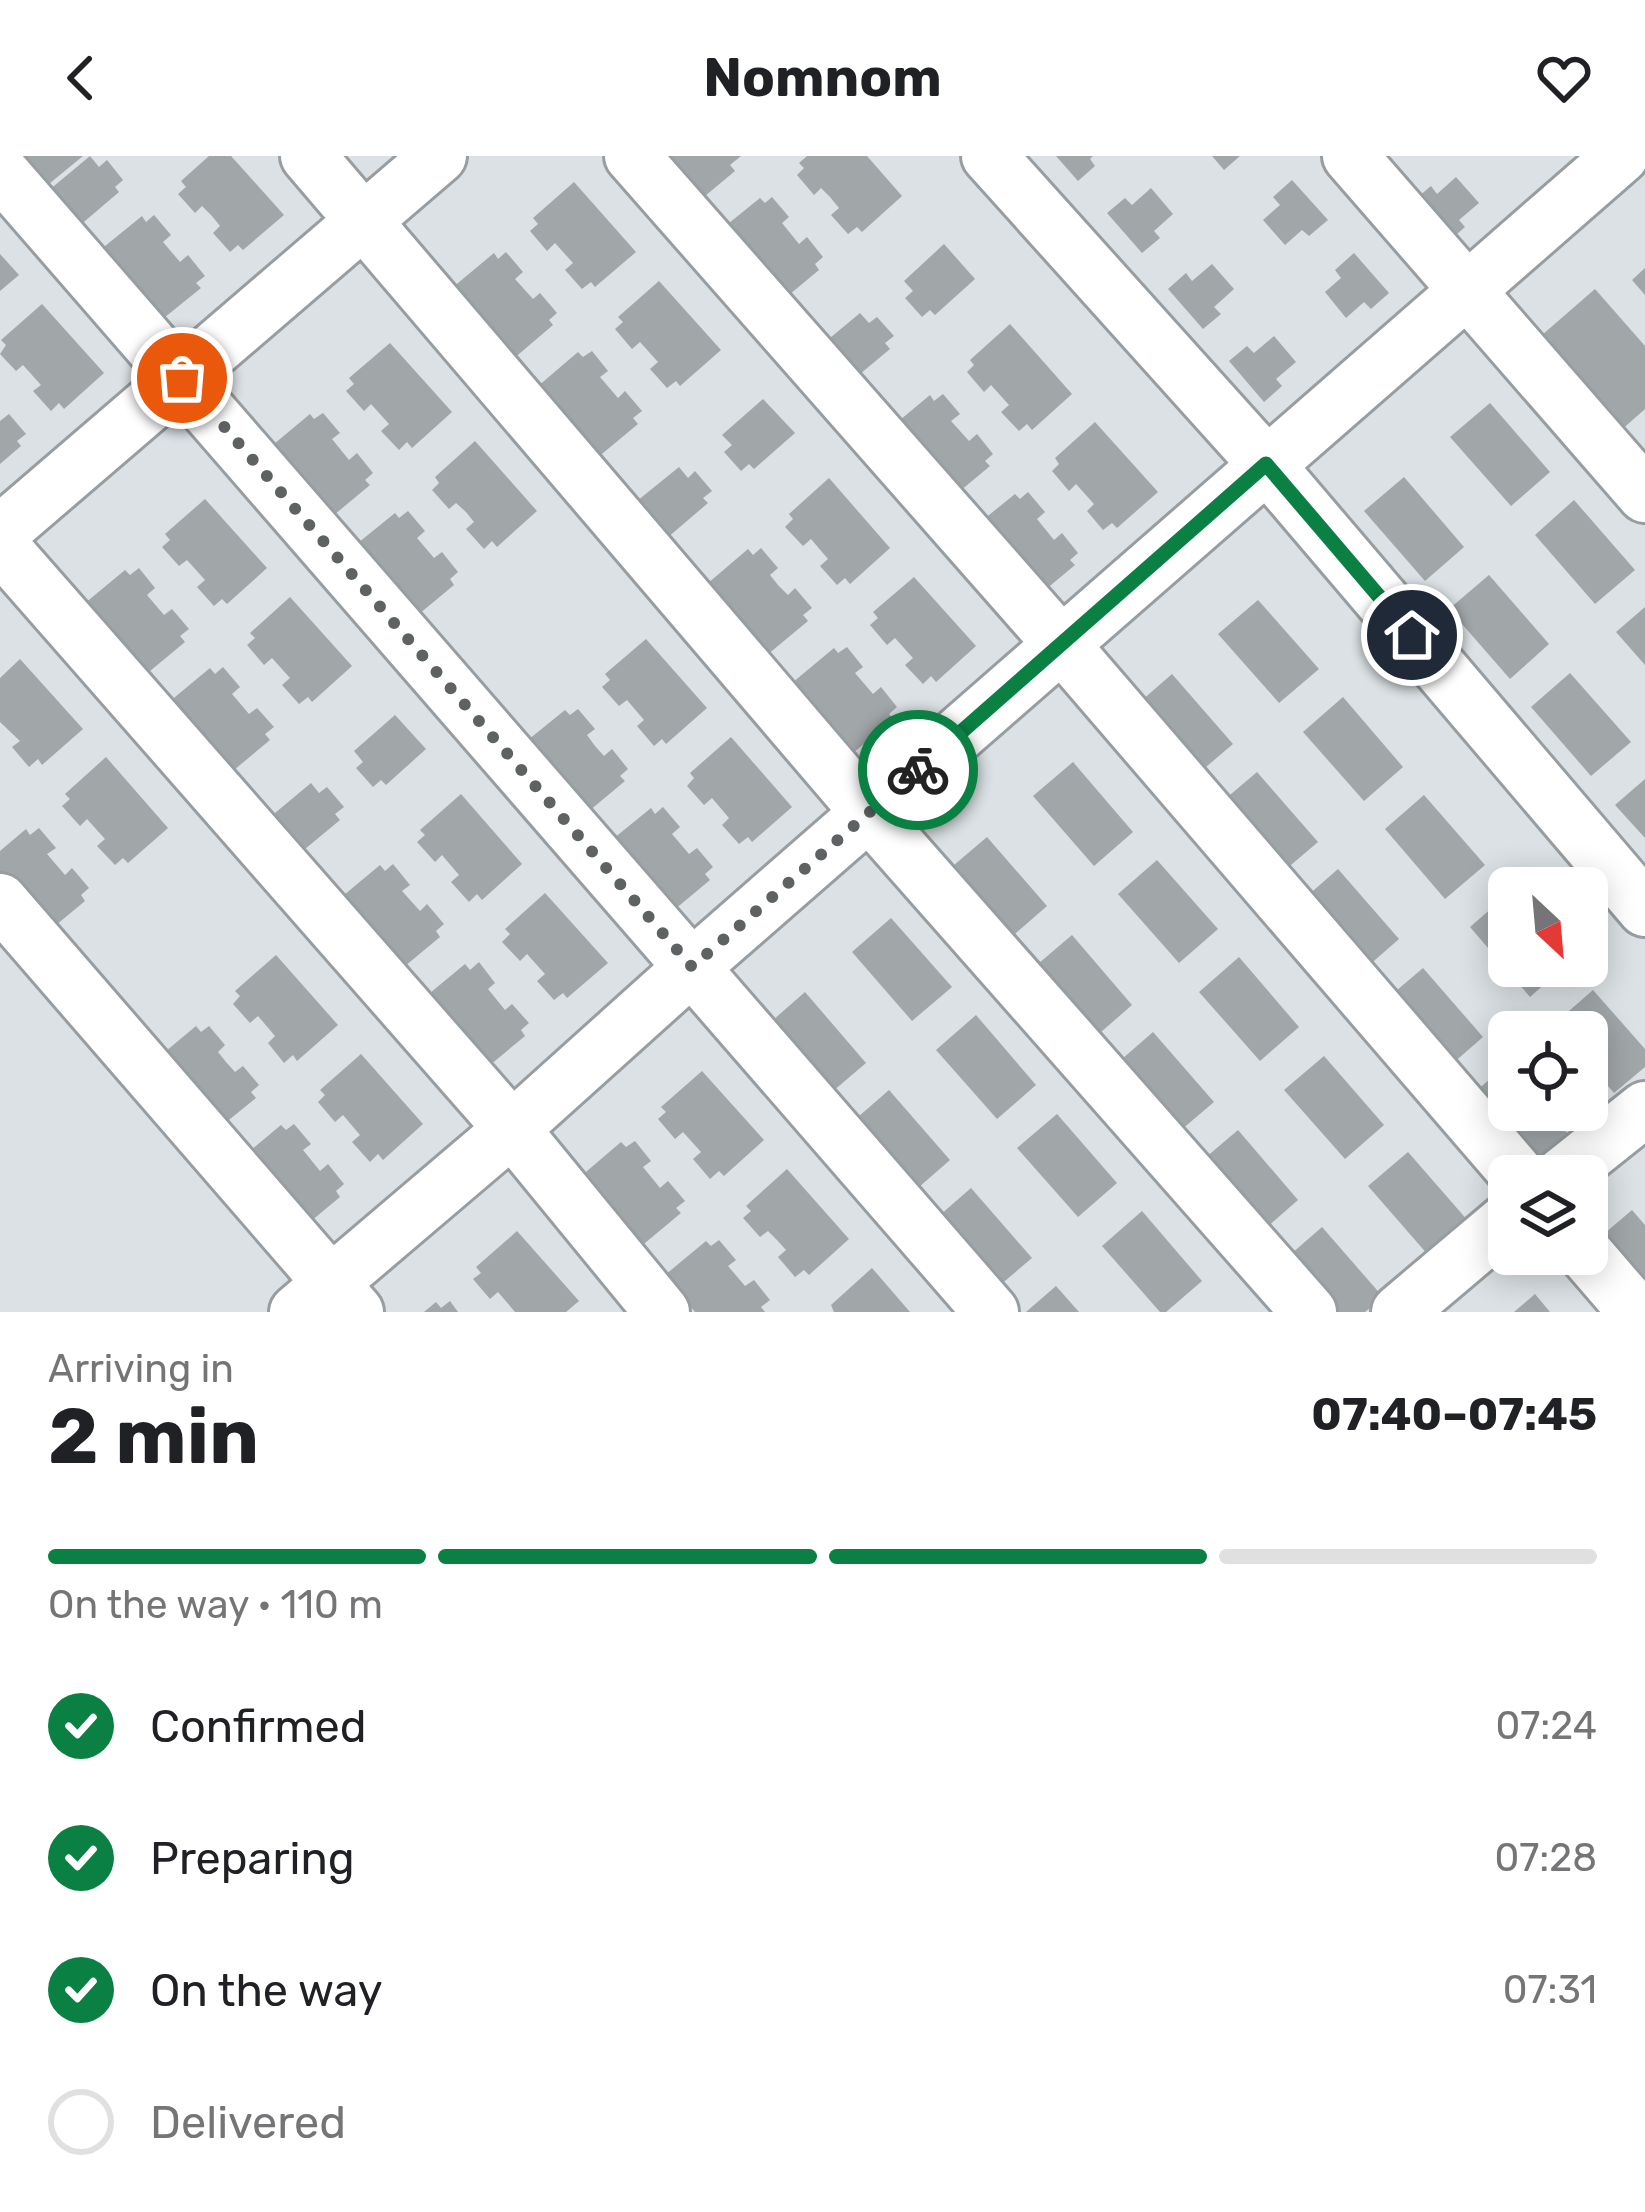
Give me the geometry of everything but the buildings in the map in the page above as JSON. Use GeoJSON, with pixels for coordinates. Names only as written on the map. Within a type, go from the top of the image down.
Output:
{"type":"FeatureCollection","features":[{"type":"Feature","properties":{"kind":"street"},"geometry":{"type":"LineString","coordinates":[[308,156],[868,812],[1309,1312]]}},
{"type":"Feature","properties":{"kind":"street"},"geometry":{"type":"LineString","coordinates":[[0,533],[440,156]]}},
{"type":"Feature","properties":{"kind":"street"},"geometry":{"type":"LineString","coordinates":[[632,156],[1501,1155]]}},
{"type":"Feature","properties":{"kind":"street"},"geometry":{"type":"LineString","coordinates":[[989,156],[1266,464],[1645,909]]}},
{"type":"Feature","properties":{"kind":"street"},"geometry":{"type":"LineString","coordinates":[[1350,156],[1645,495]]}},
{"type":"Feature","properties":{"kind":"street"},"geometry":{"type":"LineString","coordinates":[[0,901],[328,1302],[692,967],[1621,156]]}},
{"type":"Feature","properties":{"kind":"street"},"geometry":{"type":"LineString","coordinates":[[0,171],[991,1312]]}},
{"type":"Feature","properties":{"kind":"street"},"geometry":{"type":"LineString","coordinates":[[0,545],[512,1129],[662,1312]]}},
{"type":"Feature","properties":{"kind":"street"},"geometry":{"type":"LineString","coordinates":[[1587,1155],[1645,1109]]}},
{"type":"Feature","properties":{"kind":"street"},"geometry":{"type":"LineString","coordinates":[[1399,1312],[1488,1237]]}},
{"type":"Feature","properties":{"kind":"street"},"geometry":{"type":"LineString","coordinates":[[1604,1275],[1636,1312]]}},
{"type":"Feature","properties":{"kind":"way so far"},"geometry":{"type":"LineString","coordinates":[[182,378],[692,967],[918,770]]}},
{"type":"Feature","properties":{"kind":"route"},"geometry":{"type":"LineString","coordinates":[[918,770],[1266,464],[1412,635]]}}]}
